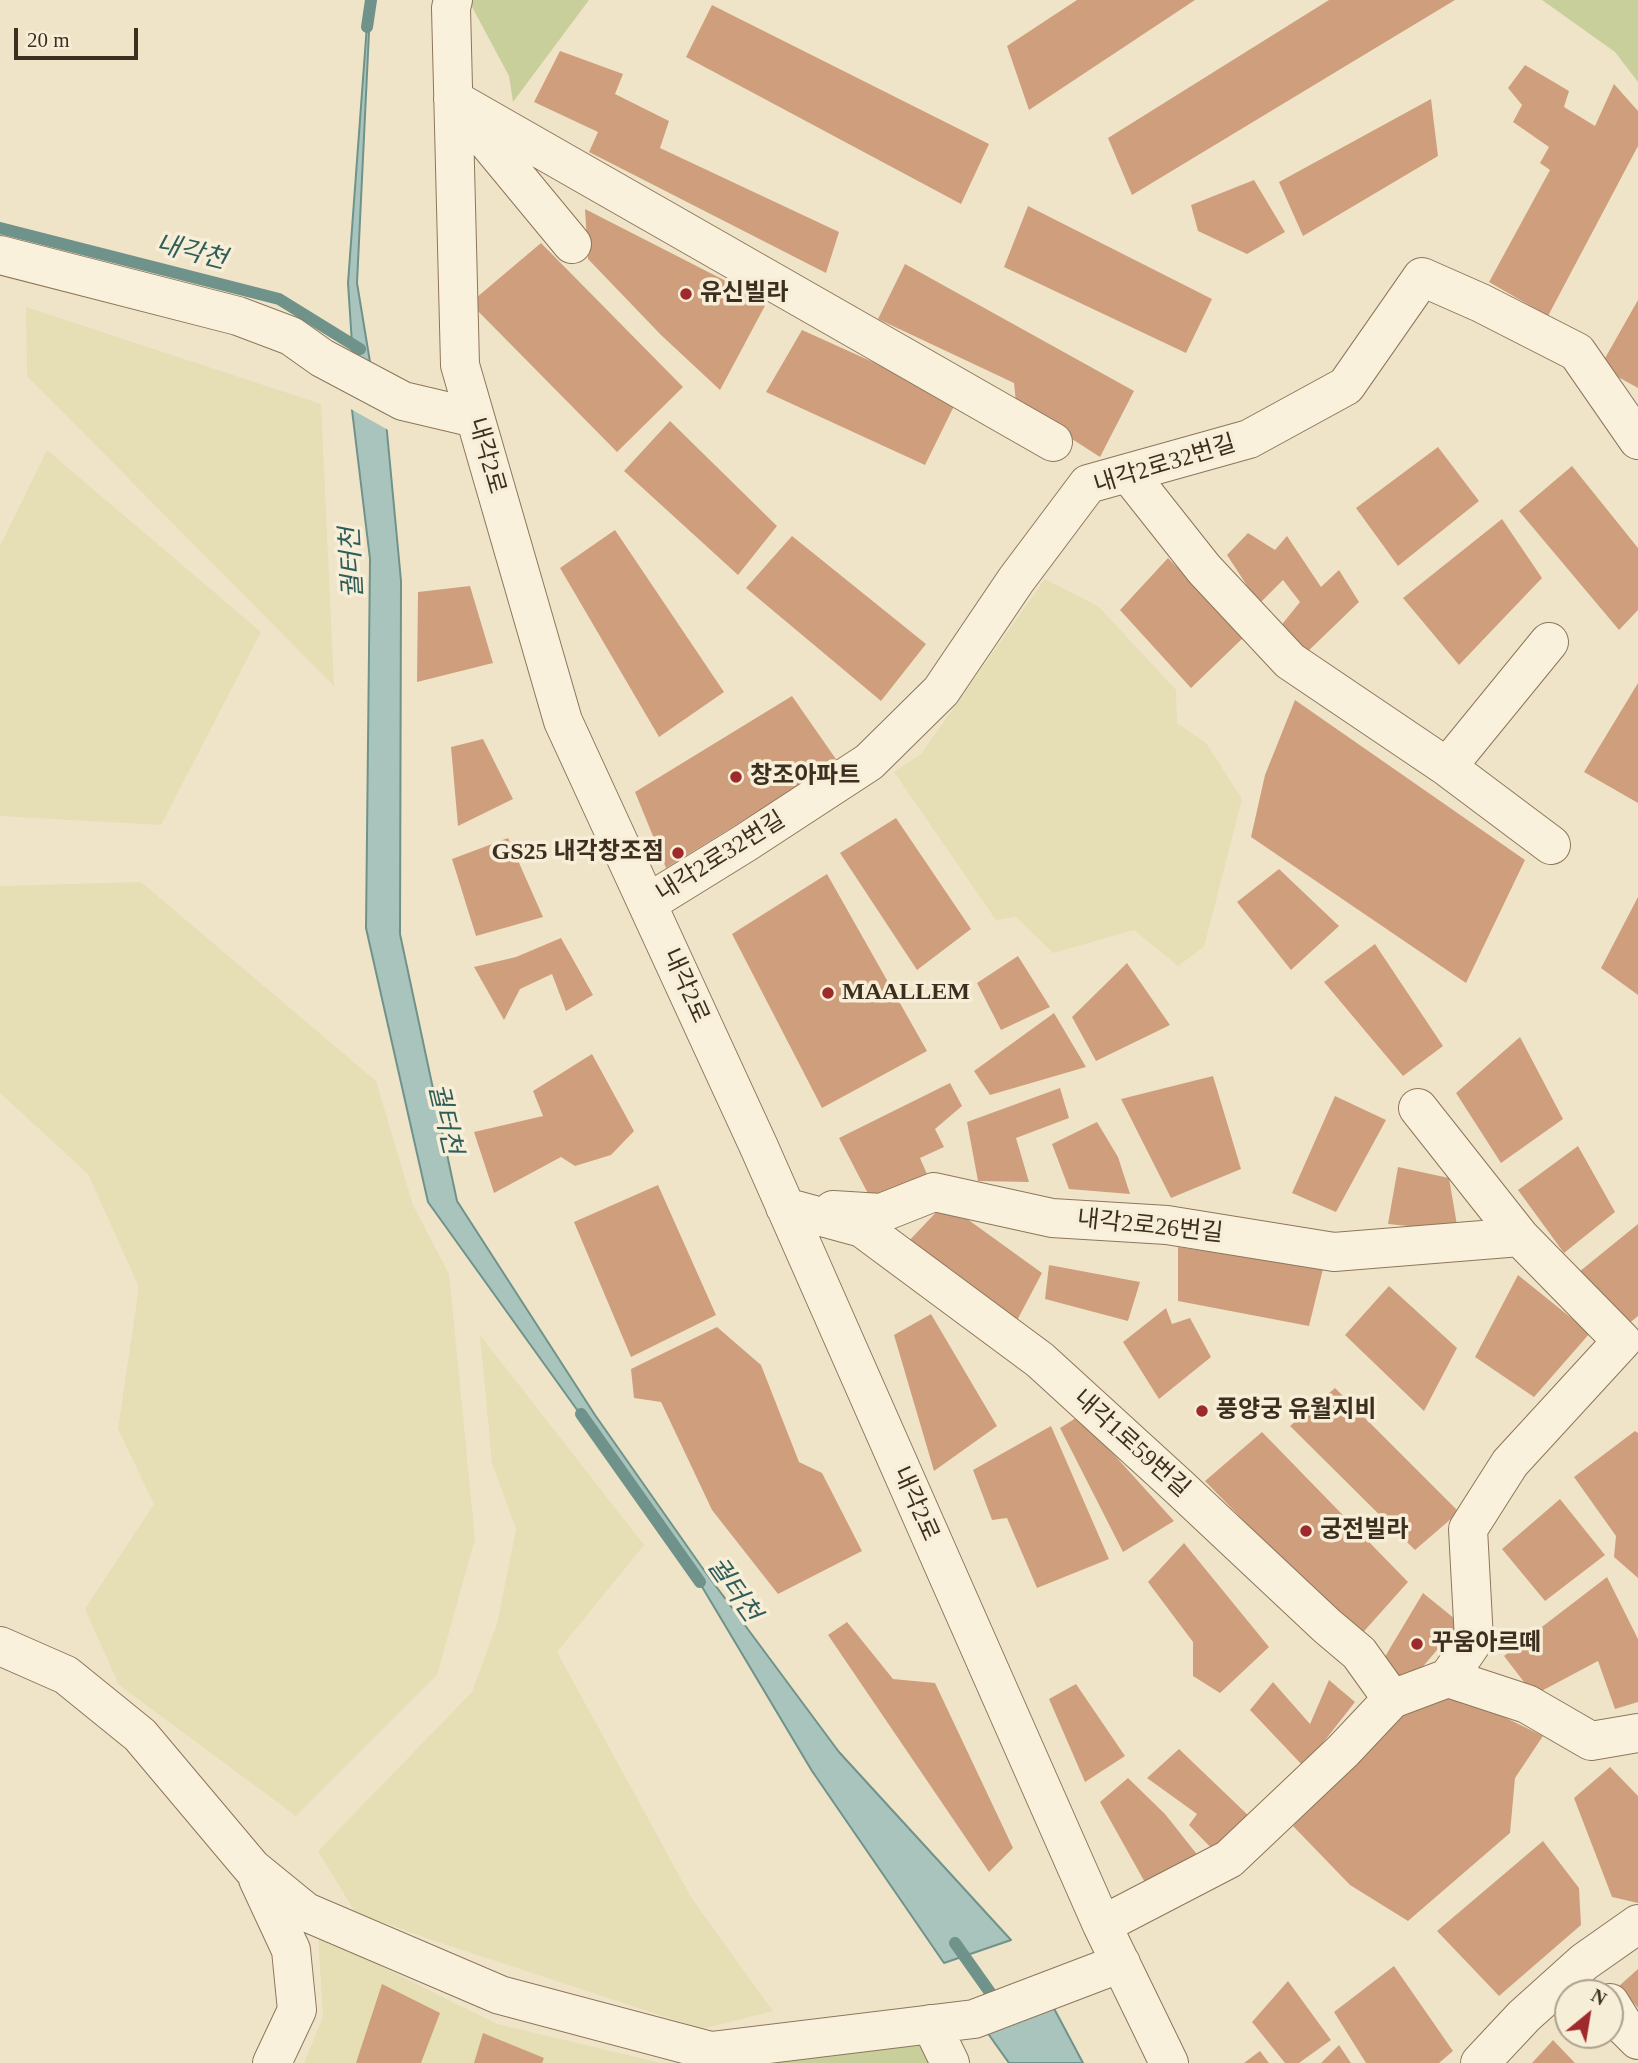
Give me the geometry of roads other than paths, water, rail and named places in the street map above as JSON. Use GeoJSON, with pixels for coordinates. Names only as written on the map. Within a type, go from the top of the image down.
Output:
{"type":"FeatureCollection","features":[{"type":"Feature","properties":{"kind":"street","name":"내각2로"},"geometry":{"type":"LineString","coordinates":[[453,0],[451,8],[460,365],[563,721],[785,1207],[1102,1925],[1168,2063]]}},
{"type":"Feature","properties":{"kind":"street"},"geometry":{"type":"LineString","coordinates":[[453,99],[572,244]]}},
{"type":"Feature","properties":{"kind":"street"},"geometry":{"type":"LineString","coordinates":[[453,99],[1053,442]]}},
{"type":"Feature","properties":{"kind":"street"},"geometry":{"type":"LineString","coordinates":[[0,255],[238,316],[291,336],[322,358],[403,401],[475,418]]}},
{"type":"Feature","properties":{"kind":"street","name":"내각2로32번길"},"geometry":{"type":"LineString","coordinates":[[648,903],[869,762],[941,691],[1016,580],[1088,484],[1249,439],[1346,386],[1422,277],[1481,303],[1577,352],[1638,440]]}},
{"type":"Feature","properties":{"kind":"street"},"geometry":{"type":"LineString","coordinates":[[1128,473],[1205,569],[1290,661],[1447,767],[1551,845]]}},
{"type":"Feature","properties":{"kind":"street"},"geometry":{"type":"LineString","coordinates":[[1447,767],[1549,642]]}},
{"type":"Feature","properties":{"kind":"street"},"geometry":{"type":"LineString","coordinates":[[1102,1925],[1229,1859],[1343,1751],[1392,1699],[1448,1678],[1474,1640],[1468,1529],[1510,1464],[1622,1341],[1520,1237],[1418,1108]]}},
{"type":"Feature","properties":{"kind":"street","name":"내각2로26번길"},"geometry":{"type":"LineString","coordinates":[[785,1207],[881,1213],[934,1192],[1052,1218],[1167,1225],[1334,1252],[1520,1237]]}},
{"type":"Feature","properties":{"kind":"street","name":"내각1로59번길"},"geometry":{"type":"LineString","coordinates":[[785,1207],[862,1228],[1040,1360],[1326,1626],[1359,1653],[1392,1699]]}},
{"type":"Feature","properties":{"kind":"street"},"geometry":{"type":"LineString","coordinates":[[0,1646],[66,1675],[140,1735],[252,1868],[306,1912],[500,1995],[711,2051],[974,2019],[1121,1963]]}},
{"type":"Feature","properties":{"kind":"street"},"geometry":{"type":"LineString","coordinates":[[1448,1678],[1527,1704],[1591,1741],[1638,1733]]}},
{"type":"Feature","properties":{"kind":"street"},"geometry":{"type":"LineString","coordinates":[[252,1868],[291,1950],[296,1998],[297,2010],[272,2063]]}},
{"type":"Feature","properties":{"kind":"street"},"geometry":{"type":"LineString","coordinates":[[1480,2063],[1524,2016],[1594,1977],[1638,1924]]}},
{"type":"Feature","properties":{"kind":"street"},"geometry":{"type":"LineString","coordinates":[[931,2024],[950,2063]]}},
{"type":"Feature","properties":{"kind":"street"},"geometry":{"type":"LineString","coordinates":[[1624,2026],[1638,2040]]}},
{"type":"Feature","properties":{"kind":"water"},"geometry":{"type":"Polygon","coordinates":[[[371,0],[357,283],[370,362],[353,359],[348,283],[368,11],[371,0]]]}},
{"type":"Feature","properties":{"kind":"water"},"geometry":{"type":"Polygon","coordinates":[[[349,385],[384,400],[401,581],[400,934],[457,1201],[595,1415],[701,1566],[839,1752],[1011,1940],[944,1963],[812,1771],[692,1570],[428,1202],[366,928],[370,559],[349,385]]]}},
{"type":"Feature","properties":{"kind":"water"},"geometry":{"type":"Polygon","coordinates":[[[1041,1984],[1083,2063],[1009,2063],[972,2011],[1041,1984]]]}},
{"type":"Feature","properties":{"kind":"waterway","name":"궐터천"},"geometry":{"type":"LineString","coordinates":[[367,27],[371,0]]}},
{"type":"Feature","properties":{"kind":"waterway","name":"내각천"},"geometry":{"type":"LineString","coordinates":[[0,228],[279,299],[360,349]]}},
{"type":"Feature","properties":{"kind":"waterway","name":"궐터천"},"geometry":{"type":"LineString","coordinates":[[581,1414],[700,1582]]}},
{"type":"Feature","properties":{"kind":"waterway","name":"궐터천"},"geometry":{"type":"LineString","coordinates":[[955,1943],[999,2005]]}},
{"type":"Feature","properties":{"kind":"place","name":"유신빌라"},"geometry":{"type":"Point","coordinates":[686,294]}},
{"type":"Feature","properties":{"kind":"place","name":"창조아파트"},"geometry":{"type":"Point","coordinates":[736,777]}},
{"type":"Feature","properties":{"kind":"place","name":"GS25 내각창조점"},"geometry":{"type":"Point","coordinates":[678,853]}},
{"type":"Feature","properties":{"kind":"place","name":"MAALLEM"},"geometry":{"type":"Point","coordinates":[828,993]}},
{"type":"Feature","properties":{"kind":"place","name":"풍양궁 유월지비"},"geometry":{"type":"Point","coordinates":[1202,1411]}},
{"type":"Feature","properties":{"kind":"place","name":"궁전빌라"},"geometry":{"type":"Point","coordinates":[1306,1531]}},
{"type":"Feature","properties":{"kind":"place","name":"꾸움아르떼"},"geometry":{"type":"Point","coordinates":[1417,1644]}}]}
